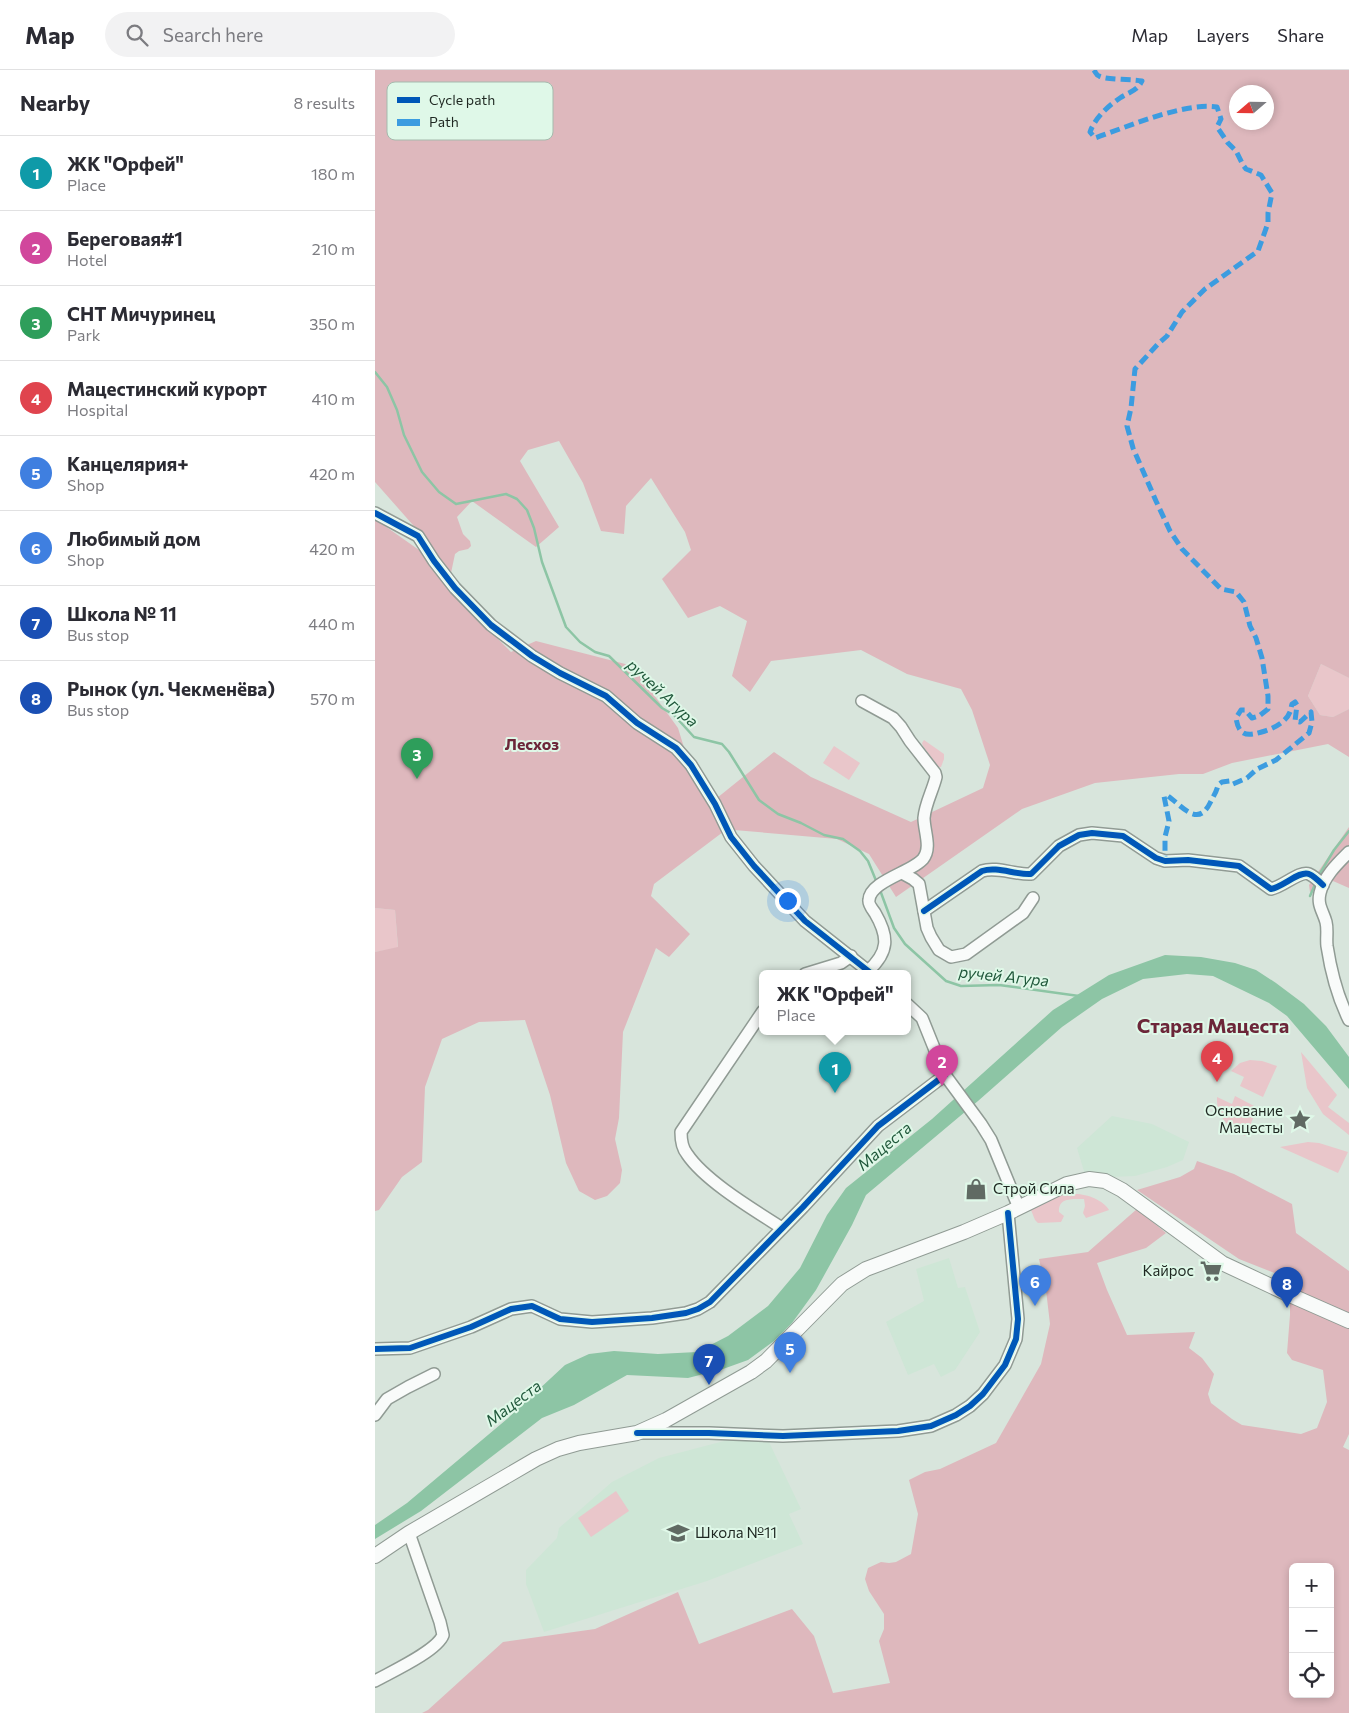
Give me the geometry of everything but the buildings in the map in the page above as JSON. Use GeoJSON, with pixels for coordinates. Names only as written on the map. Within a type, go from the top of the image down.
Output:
{"type":"FeatureCollection","features":[{"type":"Feature","properties":{"kind":"main road"},"geometry":{"type":"LineString","coordinates":[[375,1556],[409,1533],[521,1468],[558,1449],[598,1439],[637,1433],[666,1420],[762,1365],[836,1289],[866,1269],[964,1232],[1013,1211],[1067,1184],[1089,1179],[1105,1181],[1122,1190],[1222,1262],[1290,1295],[1349,1320]]}},
{"type":"Feature","properties":{"kind":"street"},"geometry":{"type":"LineString","coordinates":[[375,513],[418,536],[433,561],[455,588],[491,625],[532,656],[560,673],[606,696],[637,723],[676,748],[691,764],[715,804],[731,837],[754,866],[805,921],[868,970]]}},
{"type":"Feature","properties":{"kind":"street"},"geometry":{"type":"LineString","coordinates":[[862,701],[893,718],[901,726],[936,777],[924,816],[927,850],[921,861],[884,882],[874,890],[869,900],[882,928],[885,943],[881,956],[871,970]]}},
{"type":"Feature","properties":{"kind":"street"},"geometry":{"type":"LineString","coordinates":[[924,911],[977,873],[986,869],[1031,874],[1059,846],[1079,835],[1092,833],[1123,836],[1157,858],[1165,861],[1188,860],[1239,866],[1271,889],[1304,874],[1309,874],[1323,885]]}},
{"type":"Feature","properties":{"kind":"street"},"geometry":{"type":"LineString","coordinates":[[1349,852],[1333,868],[1323,885],[1319,902],[1326,922],[1331,972],[1335,988],[1349,1020]]}},
{"type":"Feature","properties":{"kind":"street"},"geometry":{"type":"LineString","coordinates":[[902,873],[919,884],[927,928],[937,947],[944,954],[951,957],[966,954],[1023,914],[1033,898]]}},
{"type":"Feature","properties":{"kind":"street"},"geometry":{"type":"LineString","coordinates":[[818,970],[841,963],[851,956]]}},
{"type":"Feature","properties":{"kind":"street"},"geometry":{"type":"LineString","coordinates":[[637,1433],[783,1436],[897,1431],[931,1426],[971,1406],[983,1394],[1005,1365],[1016,1339],[1018,1319],[1013,1211],[995,1150],[981,1124],[945,1075],[926,1024],[911,1007]]}},
{"type":"Feature","properties":{"kind":"street"},"geometry":{"type":"LineString","coordinates":[[759,1016],[681,1132],[681,1143],[686,1154],[705,1176],[782,1228]]}},
{"type":"Feature","properties":{"kind":"street"},"geometry":{"type":"LineString","coordinates":[[375,1349],[410,1348],[471,1327],[511,1309],[532,1306],[560,1319],[592,1322],[652,1318],[698,1309],[710,1302],[878,1126],[945,1075]]}},
{"type":"Feature","properties":{"kind":"street"},"geometry":{"type":"LineString","coordinates":[[375,1415],[387,1399],[408,1386],[434,1374]]}},
{"type":"Feature","properties":{"kind":"street"},"geometry":{"type":"LineString","coordinates":[[375,1681],[437,1644],[443,1634],[409,1533]]}},
{"type":"Feature","properties":{"kind":"shaded area"},"geometry":{"type":"Polygon","coordinates":[[[375,70],[1349,70],[1349,678],[1321,664],[1308,696],[1320,715],[1333,717],[1349,709],[1349,757],[1328,744],[1232,763],[1203,774],[1179,774],[1095,783],[1022,809],[896,897],[869,854],[837,839],[734,830],[717,798],[774,752],[811,777],[911,822],[983,788],[990,765],[972,710],[961,689],[907,674],[861,650],[771,661],[750,692],[732,676],[747,621],[720,606],[688,618],[662,579],[691,550],[685,532],[651,478],[626,506],[624,534],[601,531],[583,483],[559,441],[528,450],[520,461],[559,527],[536,547],[472,501],[457,517],[463,534],[470,541],[471,546],[455,554],[451,573],[420,533],[375,482],[375,70]]]}},
{"type":"Feature","properties":{"kind":"shaded area"},"geometry":{"type":"Polygon","coordinates":[[[375,519],[419,550],[487,628],[511,652],[536,641],[633,666],[678,728],[686,754],[723,832],[654,884],[651,896],[690,934],[669,957],[656,948],[623,1032],[619,1118],[615,1139],[622,1170],[620,1183],[607,1196],[595,1200],[579,1191],[566,1163],[550,1095],[525,1020],[479,1022],[442,1039],[425,1087],[422,1162],[402,1177],[379,1210],[375,1211],[375,952],[398,947],[395,910],[375,908],[375,519]]]}},
{"type":"Feature","properties":{"kind":"shaded area"},"geometry":{"type":"Polygon","coordinates":[[[1321,664],[1349,678],[1349,709],[1333,717],[1320,715],[1308,696],[1321,664]]]}},
{"type":"Feature","properties":{"kind":"shaded area"},"geometry":{"type":"Polygon","coordinates":[[[924,740],[944,754],[941,767],[938,767],[923,746],[924,740]]]}},
{"type":"Feature","properties":{"kind":"shaded area"},"geometry":{"type":"Polygon","coordinates":[[[834,746],[860,763],[849,780],[823,763],[834,746]]]}},
{"type":"Feature","properties":{"kind":"shaded area"},"geometry":{"type":"Polygon","coordinates":[[[1349,827],[1349,888],[1333,881],[1310,892],[1309,885],[1349,827]]]}},
{"type":"Feature","properties":{"kind":"shaded area"},"geometry":{"type":"Polygon","coordinates":[[[375,908],[395,910],[398,948],[375,952],[375,908]]]}},
{"type":"Feature","properties":{"kind":"shaded area"},"geometry":{"type":"Polygon","coordinates":[[[1165,955],[1201,957],[1235,963],[1256,970],[1276,983],[1304,1004],[1326,1026],[1349,1057],[1349,1089],[1287,1016],[1269,1003],[1213,976],[1187,974],[1143,979],[1102,999],[1062,1027],[978,1101],[866,1195],[852,1225],[816,1290],[792,1323],[774,1341],[748,1360],[688,1378],[627,1375],[574,1405],[542,1418],[421,1511],[375,1539],[375,1525],[407,1503],[507,1419],[565,1365],[589,1354],[614,1351],[658,1354],[697,1352],[728,1336],[768,1306],[800,1268],[827,1215],[846,1188],[932,1119],[1053,1010],[1109,975],[1165,955]]]}},
{"type":"Feature","properties":{"kind":"shaded area"},"geometry":{"type":"Polygon","coordinates":[[[1301,1052],[1337,1095],[1328,1107],[1349,1123],[1349,1135],[1323,1114],[1307,1088],[1301,1052]]]}},
{"type":"Feature","properties":{"kind":"shaded area"},"geometry":{"type":"Polygon","coordinates":[[[1250,1060],[1262,1061],[1277,1066],[1263,1097],[1240,1086],[1244,1077],[1231,1071],[1240,1063],[1250,1060]]]}},
{"type":"Feature","properties":{"kind":"shaded area"},"geometry":{"type":"Polygon","coordinates":[[[1235,1096],[1258,1108],[1245,1136],[1225,1121],[1217,1104],[1217,1097],[1232,1104],[1235,1096]]]}},
{"type":"Feature","properties":{"kind":"shaded area"},"geometry":{"type":"Polygon","coordinates":[[[1112,1116],[1152,1124],[1189,1142],[1183,1160],[1167,1167],[1135,1176],[1086,1178],[1077,1148],[1112,1116]]]}},
{"type":"Feature","properties":{"kind":"shaded area"},"geometry":{"type":"Polygon","coordinates":[[[1308,1142],[1319,1143],[1348,1152],[1338,1173],[1280,1147],[1308,1142]]]}},
{"type":"Feature","properties":{"kind":"shaded area"},"geometry":{"type":"Polygon","coordinates":[[[1197,1161],[1234,1174],[1292,1204],[1296,1233],[1349,1271],[1349,1434],[1343,1447],[1349,1450],[1349,1713],[422,1713],[428,1710],[503,1642],[595,1629],[678,1592],[699,1644],[792,1609],[814,1636],[833,1693],[890,1683],[879,1641],[884,1629],[884,1614],[869,1591],[865,1579],[868,1568],[881,1562],[896,1562],[911,1554],[918,1514],[909,1480],[925,1472],[940,1469],[996,1443],[1041,1364],[1050,1324],[1046,1290],[1039,1259],[1088,1252],[1137,1209],[1166,1233],[1146,1248],[1097,1263],[1127,1335],[1195,1332],[1189,1348],[1202,1358],[1214,1374],[1208,1394],[1211,1403],[1242,1425],[1301,1434],[1317,1428],[1327,1402],[1323,1370],[1292,1360],[1287,1353],[1290,1282],[1277,1274],[1239,1259],[1137,1190],[1180,1177],[1194,1169],[1197,1161]]]}},
{"type":"Feature","properties":{"kind":"shaded area"},"geometry":{"type":"Polygon","coordinates":[[[1072,1189],[1073,1194],[1094,1198],[1107,1206],[1109,1210],[1086,1218],[1083,1213],[1084,1199],[1071,1199],[1064,1201],[1059,1207],[1059,1212],[1064,1216],[1061,1222],[1038,1223],[1035,1220],[1031,1210],[1072,1189]]]}},
{"type":"Feature","properties":{"kind":"shaded area"},"geometry":{"type":"Polygon","coordinates":[[[949,1258],[958,1288],[965,1287],[980,1332],[955,1370],[941,1377],[934,1364],[908,1375],[886,1322],[924,1301],[916,1269],[949,1258]]]}},
{"type":"Feature","properties":{"kind":"shaded area","name":"Школа №11"},"geometry":{"type":"Polygon","coordinates":[[[732,1439],[769,1442],[801,1509],[789,1514],[803,1544],[707,1581],[544,1632],[526,1584],[526,1570],[557,1538],[559,1528],[612,1482],[659,1458],[732,1439]]]}},
{"type":"Feature","properties":{"kind":"shaded area"},"geometry":{"type":"Polygon","coordinates":[[[616,1491],[629,1511],[591,1537],[578,1518],[616,1491]]]}},
{"type":"Feature","properties":{"kind":"waterway","name":"ручей Агура"},"geometry":{"type":"LineString","coordinates":[[375,372],[387,387],[397,410],[404,435],[422,472],[439,492],[456,504],[506,494],[517,499],[527,510],[534,528],[542,562],[566,627],[580,642],[595,652],[609,656],[662,708],[674,715],[694,737],[722,744],[759,800],[778,814],[824,835],[843,839],[860,851],[868,861],[877,883]]}},
{"type":"Feature","properties":{"kind":"waterway"},"geometry":{"type":"LineString","coordinates":[[1319,875],[1334,850],[1349,831]]}},
{"type":"Feature","properties":{"kind":"waterway"},"geometry":{"type":"LineString","coordinates":[[1310,896],[1316,882]]}},
{"type":"Feature","properties":{"kind":"waterway","name":"ручей Агура"},"geometry":{"type":"LineString","coordinates":[[880,890],[894,928],[905,944],[946,981],[961,986],[999,985],[1079,996]]}},
{"type":"Feature","properties":{"kind":"marked path"},"geometry":{"type":"LineString","coordinates":[[1094,70],[1097,75],[1102,77],[1142,81],[1135,89],[1115,101],[1099,117],[1090,132],[1095,138],[1172,112],[1204,106],[1217,107],[1221,119],[1217,127],[1236,151],[1246,169],[1261,175],[1272,193],[1268,223],[1258,251],[1205,289],[1182,312],[1167,336],[1135,369],[1127,426],[1133,448],[1170,531],[1182,549],[1221,589],[1236,592],[1244,602],[1250,626],[1262,658],[1268,696],[1268,709],[1259,716],[1252,718],[1245,710],[1241,710],[1236,718],[1237,725],[1246,734],[1259,733],[1272,728],[1286,719],[1292,704],[1295,702],[1297,705],[1295,721],[1300,722],[1311,712],[1312,722],[1309,733],[1276,760],[1257,769],[1247,778],[1233,784],[1230,781],[1222,782],[1218,785],[1210,803],[1200,814],[1190,813],[1168,796],[1164,796],[1169,821],[1165,837],[1165,861]]}},
{"type":"Feature","properties":{"kind":"cycle path"},"geometry":{"type":"LineString","coordinates":[[375,513],[418,536],[455,588],[491,625],[532,656],[560,673],[606,696],[637,723],[676,748],[691,765],[715,804],[731,837],[754,866],[805,921],[867,970]]}},
{"type":"Feature","properties":{"kind":"cycle path"},"geometry":{"type":"LineString","coordinates":[[924,911],[982,871],[994,869],[1031,874],[1059,846],[1079,835],[1092,833],[1123,836],[1156,858],[1165,861],[1188,860],[1239,866],[1271,889],[1305,873],[1313,876],[1323,885]]}},
{"type":"Feature","properties":{"kind":"cycle path"},"geometry":{"type":"LineString","coordinates":[[375,1349],[410,1348],[471,1327],[511,1309],[532,1306],[560,1319],[592,1322],[652,1318],[686,1313],[698,1309],[710,1302],[803,1207],[878,1126],[945,1075]]}},
{"type":"Feature","properties":{"kind":"cycle path"},"geometry":{"type":"LineString","coordinates":[[637,1433],[783,1436],[898,1431],[931,1426],[956,1415],[983,1394],[1005,1365],[1016,1339],[1018,1319],[1008,1213]]}},
{"type":"Feature","properties":{"kind":"place","name":"СНТ Мичуринец"},"geometry":{"type":"Point","coordinates":[417,779]}},
{"type":"Feature","properties":{"kind":"place","name":"Мацестинский курорт"},"geometry":{"type":"Point","coordinates":[1217,1082]}},
{"type":"Feature","properties":{"kind":"place","name":"Береговая#1"},"geometry":{"type":"Point","coordinates":[942,1086]}},
{"type":"Feature","properties":{"kind":"place","name":"ЖК \"Орфей\""},"geometry":{"type":"Point","coordinates":[835,1093]}},
{"type":"Feature","properties":{"kind":"place","name":"Основание Мацесты"},"geometry":{"type":"Point","coordinates":[1300,1120]}},
{"type":"Feature","properties":{"kind":"place","name":"Строй Сила"},"geometry":{"type":"Point","coordinates":[976,1189]}},
{"type":"Feature","properties":{"kind":"place","name":"Кайрос"},"geometry":{"type":"Point","coordinates":[1211,1271]}},
{"type":"Feature","properties":{"kind":"place","name":"Любимый дом"},"geometry":{"type":"Point","coordinates":[1035,1306]}},
{"type":"Feature","properties":{"kind":"place","name":"Рынок (ул. Чекменёва)"},"geometry":{"type":"Point","coordinates":[1287,1308]}},
{"type":"Feature","properties":{"kind":"place","name":"Канцелярия+"},"geometry":{"type":"Point","coordinates":[790,1373]}},
{"type":"Feature","properties":{"kind":"place","name":"Школа № 11"},"geometry":{"type":"Point","coordinates":[709,1385]}},
{"type":"Feature","properties":{"kind":"place","name":"Школа №11"},"geometry":{"type":"Point","coordinates":[678,1533]}},
{"type":"Feature","properties":{"kind":"district","name":"Лесхоз"},"geometry":{"type":"Point","coordinates":[532,744]}},
{"type":"Feature","properties":{"kind":"district","name":"Старая Мацеста"},"geometry":{"type":"Point","coordinates":[1213,1026]}},
{"type":"Feature","properties":{"kind":"water label","name":"Мацеста"},"geometry":{"type":"Point","coordinates":[884,1146]}},
{"type":"Feature","properties":{"kind":"water label","name":"Мацеста"},"geometry":{"type":"Point","coordinates":[513,1403]}}]}
